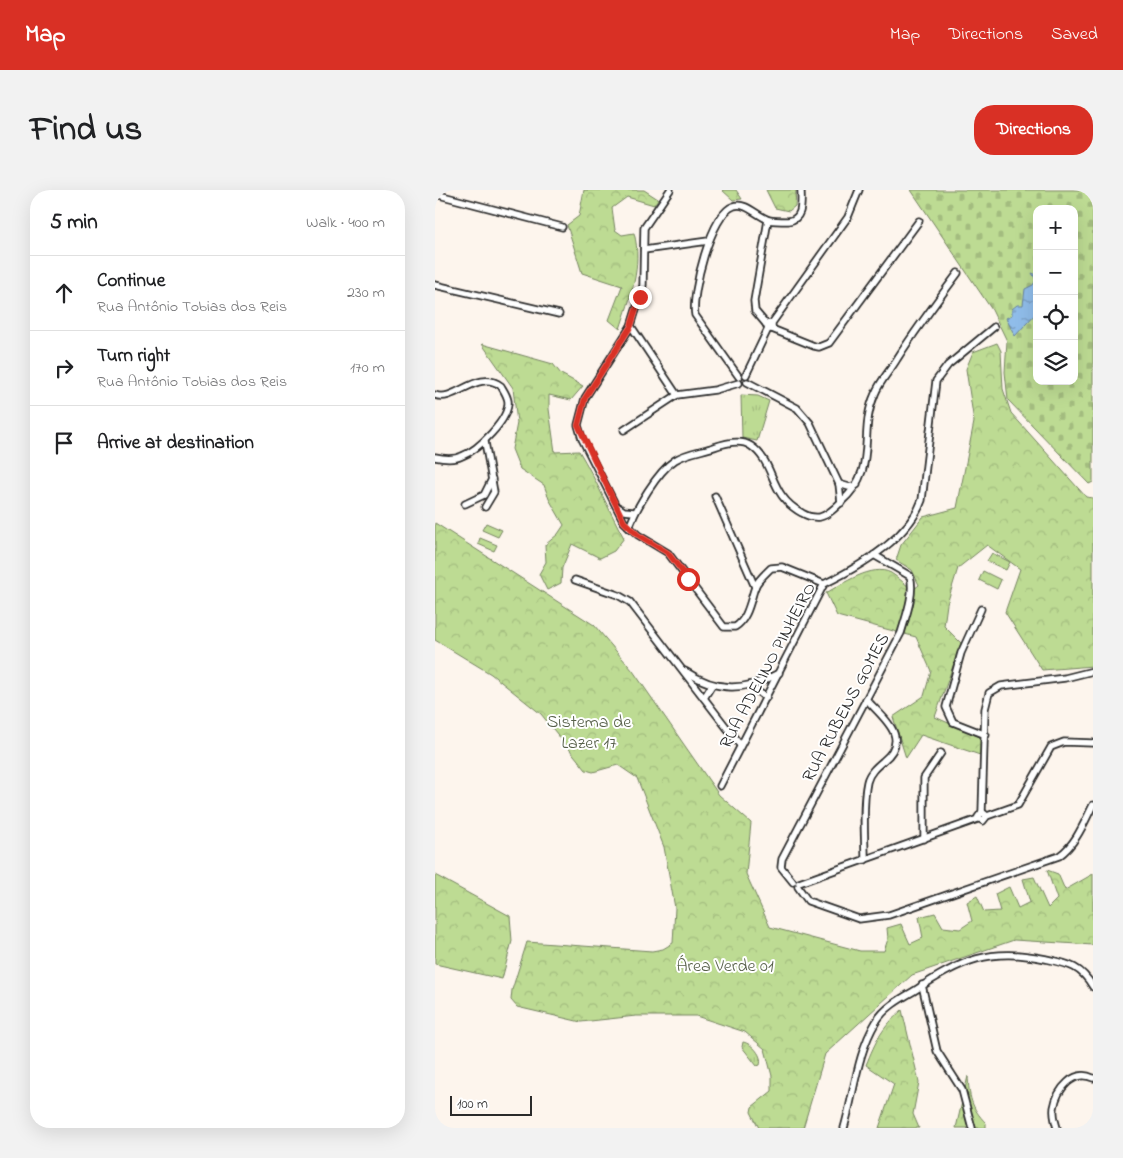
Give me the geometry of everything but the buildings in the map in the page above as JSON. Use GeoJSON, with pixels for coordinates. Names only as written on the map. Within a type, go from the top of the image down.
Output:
{"type":"FeatureCollection","features":[{"type":"Feature","properties":{"kind":"street"},"geometry":{"type":"LineString","coordinates":[[670,190],[644,228],[643,285],[631,326],[585,398],[578,425],[629,528],[668,553],[724,626],[732,628],[741,622],[755,594],[755,587],[715,496]]}},
{"type":"Feature","properties":{"kind":"street"},"geometry":{"type":"LineString","coordinates":[[747,382],[743,385],[739,380],[695,315],[693,306],[695,293],[708,241],[728,209],[734,206],[744,207],[768,220],[790,221],[798,217],[801,209],[801,190]]}},
{"type":"Feature","properties":{"kind":"street"},"geometry":{"type":"LineString","coordinates":[[624,430],[677,395],[715,390],[746,375],[769,326],[848,217],[859,190]]}},
{"type":"Feature","properties":{"kind":"street"},"geometry":{"type":"LineString","coordinates":[[435,194],[562,227]]}},
{"type":"Feature","properties":{"kind":"street"},"geometry":{"type":"LineString","coordinates":[[768,220],[753,301],[755,311],[769,326],[819,347],[829,342],[919,221]]}},
{"type":"Feature","properties":{"kind":"street"},"geometry":{"type":"LineString","coordinates":[[644,250],[708,241]]}},
{"type":"Feature","properties":{"kind":"street"},"geometry":{"type":"LineString","coordinates":[[629,528],[634,512],[663,471],[675,460],[718,445],[737,442],[746,443],[755,450],[771,475],[782,499],[790,507],[814,518],[827,513],[841,502],[857,485],[863,475],[871,408],[876,391],[917,329],[958,273]]}},
{"type":"Feature","properties":{"kind":"street"},"geometry":{"type":"LineString","coordinates":[[435,285],[559,314]]}},
{"type":"Feature","properties":{"kind":"street"},"geometry":{"type":"LineString","coordinates":[[631,326],[677,395]]}},
{"type":"Feature","properties":{"kind":"street","name":"RUA ADELINO PINHEIRO"},"geometry":{"type":"LineString","coordinates":[[720,786],[740,745],[781,672],[824,584],[854,570],[874,555],[907,526],[917,513],[922,500],[937,381],[948,365],[994,327]]}},
{"type":"Feature","properties":{"kind":"street"},"geometry":{"type":"LineString","coordinates":[[746,375],[747,382]]}},
{"type":"Feature","properties":{"kind":"street"},"geometry":{"type":"LineString","coordinates":[[435,395],[440,397],[477,382],[490,381],[501,386],[505,393],[507,406],[485,442],[462,456],[451,459],[435,457]]}},
{"type":"Feature","properties":{"kind":"street"},"geometry":{"type":"LineString","coordinates":[[747,382],[797,408],[810,422],[839,484],[841,502]]}},
{"type":"Feature","properties":{"kind":"street"},"geometry":{"type":"LineString","coordinates":[[485,442],[494,492],[485,507]]}},
{"type":"Feature","properties":{"kind":"street"},"geometry":{"type":"LineString","coordinates":[[465,504],[484,495],[492,479]]}},
{"type":"Feature","properties":{"kind":"street"},"geometry":{"type":"LineString","coordinates":[[839,484],[849,487],[857,485]]}},
{"type":"Feature","properties":{"kind":"street"},"geometry":{"type":"LineString","coordinates":[[617,507],[624,511],[634,512]]}},
{"type":"Feature","properties":{"kind":"street","name":"RUA RUBENS GOMES"},"geometry":{"type":"LineString","coordinates":[[874,555],[906,572],[911,584],[901,633],[782,859],[781,867],[797,884],[808,901],[859,919],[889,916],[1059,856],[1067,850],[1075,839],[1093,805]]}},
{"type":"Feature","properties":{"kind":"street"},"geometry":{"type":"LineString","coordinates":[[755,587],[767,572],[777,567],[787,568],[824,584]]}},
{"type":"Feature","properties":{"kind":"street"},"geometry":{"type":"LineString","coordinates":[[575,580],[618,594],[630,602],[740,745]]}},
{"type":"Feature","properties":{"kind":"street"},"geometry":{"type":"LineString","coordinates":[[981,609],[961,653],[945,706],[953,722],[986,736]]}},
{"type":"Feature","properties":{"kind":"street"},"geometry":{"type":"LineString","coordinates":[[680,668],[712,685],[729,687],[750,685],[781,672]]}},
{"type":"Feature","properties":{"kind":"street"},"geometry":{"type":"LineString","coordinates":[[984,814],[986,699],[994,689],[1065,678],[1093,671]]}},
{"type":"Feature","properties":{"kind":"street"},"geometry":{"type":"LineString","coordinates":[[704,698],[712,685]]}},
{"type":"Feature","properties":{"kind":"street"},"geometry":{"type":"LineString","coordinates":[[750,685],[766,698]]}},
{"type":"Feature","properties":{"kind":"street"},"geometry":{"type":"LineString","coordinates":[[865,860],[867,782],[876,767],[891,755],[896,743],[893,727],[866,699]]}},
{"type":"Feature","properties":{"kind":"street"},"geometry":{"type":"LineString","coordinates":[[797,884],[979,819],[978,814],[1018,805],[1051,747],[1063,742],[1093,743]]}},
{"type":"Feature","properties":{"kind":"street"},"geometry":{"type":"LineString","coordinates":[[924,839],[924,778],[941,753]]}},
{"type":"Feature","properties":{"kind":"street"},"geometry":{"type":"LineString","coordinates":[[844,1128],[862,1055],[876,1022],[885,1010],[922,985],[957,965],[1005,953],[1026,955],[1070,965],[1084,972],[1093,987]]}},
{"type":"Feature","properties":{"kind":"street"},"geometry":{"type":"LineString","coordinates":[[922,985],[939,1056],[961,1090],[973,1128]]}},
{"type":"Feature","properties":{"kind":"street"},"geometry":{"type":"LineString","coordinates":[[1057,1128],[1054,1106],[1063,1089],[1076,1075],[1082,1074],[1093,1078]]}},
{"type":"Feature","properties":{"kind":"green space"},"geometry":{"type":"Polygon","coordinates":[[[584,190],[644,190],[658,199],[654,205],[627,197],[612,208],[615,230],[622,235],[634,233],[637,258],[634,282],[620,329],[609,320],[622,286],[582,273],[567,225],[579,216],[584,190]]]}},
{"type":"Feature","properties":{"kind":"green space"},"geometry":{"type":"Polygon","coordinates":[[[722,190],[736,190],[742,199],[733,200],[722,190]]]}},
{"type":"Feature","properties":{"kind":"green space"},"geometry":{"type":"Polygon","coordinates":[[[766,190],[796,190],[795,206],[789,211],[775,208],[766,190]]]}},
{"type":"Feature","properties":{"kind":"green space"},"geometry":{"type":"Polygon","coordinates":[[[911,190],[1093,190],[1093,482],[1089,484],[1008,400],[1005,372],[1007,341],[992,310],[911,190]]]}},
{"type":"Feature","properties":{"kind":"green space"},"geometry":{"type":"Polygon","coordinates":[[[997,343],[1001,351],[1003,389],[1011,413],[1086,497],[1093,498],[1093,666],[1042,670],[1005,612],[1020,569],[987,545],[958,568],[947,604],[944,626],[961,643],[935,717],[982,738],[980,755],[921,735],[906,758],[893,717],[924,696],[931,671],[916,637],[837,616],[826,593],[849,580],[875,571],[891,573],[913,590],[919,585],[912,570],[896,560],[901,545],[923,517],[957,508],[974,422],[966,369],[973,352],[997,343]]]}},
{"type":"Feature","properties":{"kind":"green space"},"geometry":{"type":"Polygon","coordinates":[[[482,344],[553,364],[561,374],[583,386],[571,400],[549,395],[555,452],[579,451],[624,538],[614,551],[600,558],[572,544],[562,568],[561,583],[547,590],[539,574],[546,562],[545,545],[558,534],[564,525],[549,499],[544,485],[520,469],[512,449],[517,423],[513,388],[482,344]]]}},
{"type":"Feature","properties":{"kind":"green space"},"geometry":{"type":"Polygon","coordinates":[[[741,395],[758,396],[769,401],[757,441],[742,438],[741,395]]]}},
{"type":"Feature","properties":{"kind":"green space","name":"Área Verde 01"},"geometry":{"type":"Polygon","coordinates":[[[435,523],[594,625],[633,671],[719,795],[751,823],[746,874],[770,927],[860,951],[884,951],[888,939],[887,928],[901,924],[910,944],[923,938],[919,917],[935,913],[943,927],[960,929],[972,921],[967,902],[977,896],[984,912],[1000,911],[995,894],[1009,887],[1018,908],[1030,902],[1023,879],[1034,877],[1048,908],[1057,899],[1047,870],[1058,874],[1065,890],[1093,874],[1093,945],[1014,940],[912,975],[825,1054],[803,1128],[759,1128],[751,1112],[752,1107],[772,1091],[772,1076],[765,1049],[745,1032],[696,1016],[636,1016],[581,1022],[517,1007],[511,1000],[512,990],[527,942],[652,951],[663,949],[673,943],[675,908],[664,847],[637,778],[618,765],[593,772],[586,770],[541,714],[491,674],[435,640],[435,523]]]}},
{"type":"Feature","properties":{"kind":"green space"},"geometry":{"type":"Polygon","coordinates":[[[486,523],[502,530],[498,537],[482,530],[486,523]]]}},
{"type":"Feature","properties":{"kind":"green space"},"geometry":{"type":"Polygon","coordinates":[[[480,538],[497,545],[494,551],[478,544],[480,538]]]}},
{"type":"Feature","properties":{"kind":"green space"},"geometry":{"type":"Polygon","coordinates":[[[992,553],[1010,562],[1006,570],[987,561],[992,553]]]}},
{"type":"Feature","properties":{"kind":"green space"},"geometry":{"type":"Polygon","coordinates":[[[983,571],[1001,580],[997,589],[979,580],[983,571]]]}},
{"type":"Feature","properties":{"kind":"green space"},"geometry":{"type":"Polygon","coordinates":[[[435,875],[510,916],[512,941],[502,979],[435,964],[435,875]]]}},
{"type":"Feature","properties":{"kind":"green space"},"geometry":{"type":"Polygon","coordinates":[[[902,1010],[919,1082],[913,1114],[919,1128],[879,1128],[894,1084],[866,1065],[880,1035],[902,1010]]]}},
{"type":"Feature","properties":{"kind":"green space"},"geometry":{"type":"Polygon","coordinates":[[[743,1042],[750,1045],[759,1054],[760,1065],[757,1066],[742,1047],[743,1042]]]}},
{"type":"Feature","properties":{"kind":"green space"},"geometry":{"type":"Polygon","coordinates":[[[968,1076],[969,1090],[974,1107],[986,1123],[986,1128],[956,1128],[968,1076]]]}},
{"type":"Feature","properties":{"kind":"water"},"geometry":{"type":"Polygon","coordinates":[[[1033,285],[1033,316],[1015,336],[1006,318],[1012,315],[1012,309],[1017,305],[1023,305],[1025,289],[1033,285]]]}},
{"type":"Feature","properties":{"kind":"route"},"geometry":{"type":"LineString","coordinates":[[640,297],[631,326],[595,379],[585,398],[579,414],[578,425],[624,522],[638,535],[668,553],[688,579]]}},
{"type":"Feature","properties":{"kind":"park label","name":"Sistema de Lazer 17"},"geometry":{"type":"Point","coordinates":[589,731]}}]}
